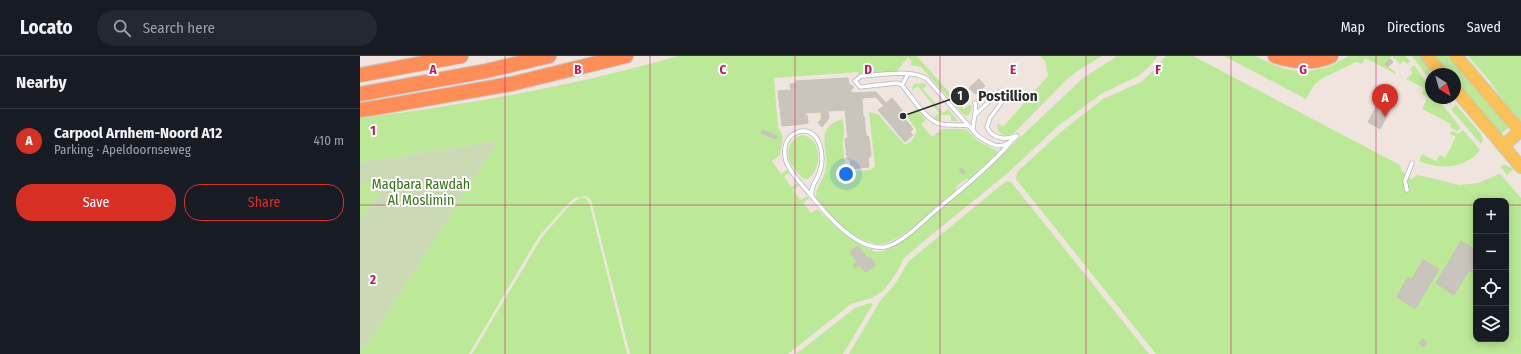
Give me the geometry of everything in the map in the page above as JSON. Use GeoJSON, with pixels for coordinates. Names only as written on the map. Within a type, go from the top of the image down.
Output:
{"type":"FeatureCollection","features":[{"type":"Feature","properties":{"kind":"highway"},"geometry":{"type":"LineString","coordinates":[[432,62],[451,56]]}},
{"type":"Feature","properties":{"kind":"highway"},"geometry":{"type":"LineString","coordinates":[[360,75],[461,56]]}},
{"type":"Feature","properties":{"kind":"highway"},"geometry":{"type":"LineString","coordinates":[[360,94],[486,71],[549,56]]}},
{"type":"Feature","properties":{"kind":"highway"},"geometry":{"type":"LineString","coordinates":[[360,110],[511,84],[626,56]]}},
{"type":"Feature","properties":{"kind":"highway"},"geometry":{"type":"LineString","coordinates":[[1275,56],[1292,61],[1319,60],[1331,56]]}},
{"type":"Feature","properties":{"kind":"main road"},"geometry":{"type":"LineString","coordinates":[[1427,56],[1437,68]]}},
{"type":"Feature","properties":{"kind":"main road"},"geometry":{"type":"LineString","coordinates":[[1456,56],[1521,132],[1503,146]]}},
{"type":"Feature","properties":{"kind":"main road"},"geometry":{"type":"LineString","coordinates":[[1461,96],[1521,167]]}},
{"type":"Feature","properties":{"kind":"lane"},"geometry":{"type":"LineString","coordinates":[[902,85],[908,74]]}},
{"type":"Feature","properties":{"kind":"lane"},"geometry":{"type":"LineString","coordinates":[[969,126],[935,122],[927,116],[902,85],[897,83],[860,87],[855,81],[860,76],[908,74],[922,75],[928,79],[978,136],[993,146],[1005,146],[1010,143]]}},
{"type":"Feature","properties":{"kind":"lane"},"geometry":{"type":"LineString","coordinates":[[973,130],[974,118],[976,114],[999,92]]}},
{"type":"Feature","properties":{"kind":"lane"},"geometry":{"type":"LineString","coordinates":[[812,196],[811,188],[821,171],[821,149],[819,141],[815,136],[810,133],[800,132],[790,136],[787,140],[785,156],[790,168],[812,196],[830,218],[850,236],[872,246],[890,246],[903,237],[996,159],[1017,136],[1010,138],[996,137],[988,131],[987,128],[990,118],[1004,99]]}},
{"type":"Feature","properties":{"kind":"lane"},"geometry":{"type":"LineString","coordinates":[[975,103],[976,114]]}},
{"type":"Feature","properties":{"kind":"lane"},"geometry":{"type":"LineString","coordinates":[[1407,190],[1405,181],[1412,163]]}},
{"type":"Feature","properties":{"kind":"green space"},"geometry":{"type":"Polygon","coordinates":[[[678,56],[917,56],[964,109],[971,105],[972,108],[969,115],[965,116],[921,67],[910,64],[912,62],[908,57],[897,71],[859,74],[858,72],[774,78],[778,127],[783,137],[780,155],[772,161],[781,174],[787,170],[789,173],[784,177],[791,187],[797,183],[799,186],[793,190],[801,200],[807,196],[809,198],[803,203],[811,213],[817,209],[845,234],[875,252],[884,251],[894,246],[975,180],[1082,79],[1117,56],[1158,56],[1149,67],[1138,76],[1101,94],[1058,126],[1009,172],[904,258],[897,272],[884,290],[872,298],[851,304],[788,354],[630,354],[591,200],[586,196],[575,198],[569,203],[539,236],[469,354],[360,354],[360,351],[369,342],[498,141],[360,162],[360,118],[480,101],[599,77],[678,56]]]}},
{"type":"Feature","properties":{"kind":"green space"},"geometry":{"type":"Polygon","coordinates":[[[1040,56],[1102,56],[1067,79],[1014,133],[1006,136],[999,132],[997,124],[1004,126],[1048,76],[1045,61],[1040,56]]]}},
{"type":"Feature","properties":{"kind":"green space"},"geometry":{"type":"Polygon","coordinates":[[[1166,56],[1193,56],[1400,165],[1402,171],[1411,179],[1418,175],[1460,185],[1478,183],[1499,174],[1501,175],[1521,198],[1521,354],[1156,354],[1016,179],[1017,172],[1062,131],[1103,99],[1141,82],[1166,56]]]}},
{"type":"Feature","properties":{"kind":"green space"},"geometry":{"type":"Polygon","coordinates":[[[1224,56],[1255,56],[1285,69],[1310,71],[1328,67],[1349,56],[1392,56],[1385,64],[1396,74],[1365,58],[1362,64],[1356,62],[1321,79],[1314,85],[1306,99],[1224,56]]]}},
{"type":"Feature","properties":{"kind":"green space"},"geometry":{"type":"Polygon","coordinates":[[[1392,56],[1406,56],[1410,61],[1407,64],[1404,61],[1400,64],[1396,58],[1395,59],[1392,56]]]}},
{"type":"Feature","properties":{"kind":"green space"},"geometry":{"type":"Polygon","coordinates":[[[1412,56],[1420,56],[1429,68],[1425,68],[1425,73],[1412,56]]]}},
{"type":"Feature","properties":{"kind":"green space"},"geometry":{"type":"Polygon","coordinates":[[[1432,56],[1450,56],[1460,68],[1443,68],[1432,56]]]}},
{"type":"Feature","properties":{"kind":"green space"},"geometry":{"type":"Polygon","coordinates":[[[1468,56],[1521,56],[1521,123],[1514,116],[1489,80],[1468,56]]]}},
{"type":"Feature","properties":{"kind":"green space"},"geometry":{"type":"Polygon","coordinates":[[[1414,65],[1425,81],[1425,96],[1422,94],[1424,88],[1406,79],[1413,73],[1410,69],[1414,65]]]}},
{"type":"Feature","properties":{"kind":"green space"},"geometry":{"type":"Polygon","coordinates":[[[1461,69],[1510,125],[1500,135],[1461,90],[1461,69]]]}},
{"type":"Feature","properties":{"kind":"green space"},"geometry":{"type":"Polygon","coordinates":[[[925,83],[927,85],[923,89],[943,113],[948,109],[958,121],[951,121],[951,115],[941,115],[941,121],[938,121],[934,117],[939,113],[918,86],[912,90],[914,84],[925,83]]]}},
{"type":"Feature","properties":{"kind":"green space"},"geometry":{"type":"Polygon","coordinates":[[[1425,102],[1425,104],[1442,104],[1461,128],[1457,131],[1450,127],[1451,124],[1422,109],[1425,102]]]}},
{"type":"Feature","properties":{"kind":"green space"},"geometry":{"type":"Polygon","coordinates":[[[1456,105],[1481,134],[1483,140],[1481,144],[1451,109],[1456,105]]]}},
{"type":"Feature","properties":{"kind":"green space"},"geometry":{"type":"Polygon","coordinates":[[[916,109],[926,120],[921,124],[932,137],[942,129],[966,129],[978,141],[997,151],[997,153],[970,179],[966,179],[957,186],[955,192],[909,231],[889,242],[881,244],[871,243],[856,236],[843,227],[825,210],[816,198],[817,190],[826,168],[825,133],[828,127],[843,119],[845,171],[871,170],[875,166],[869,112],[878,114],[904,144],[907,144],[913,139],[916,129],[907,117],[916,109]]]}},
{"type":"Feature","properties":{"kind":"green space"},"geometry":{"type":"Polygon","coordinates":[[[1463,130],[1480,150],[1467,161],[1451,166],[1435,166],[1419,161],[1422,154],[1436,161],[1440,155],[1445,158],[1456,137],[1450,134],[1452,131],[1458,134],[1463,130]]]}},
{"type":"Feature","properties":{"kind":"green space"},"geometry":{"type":"Polygon","coordinates":[[[804,135],[814,142],[818,152],[818,163],[816,168],[807,179],[802,178],[794,168],[790,162],[788,153],[790,144],[799,136],[804,135]]]}},
{"type":"Feature","properties":{"kind":"green space","name":"Maqbara Rawdah Al Moslimin"},"geometry":{"type":"Polygon","coordinates":[[[498,141],[369,342],[360,351],[360,221],[382,190],[384,179],[371,179],[360,187],[360,162],[498,141]]]}},
{"type":"Feature","properties":{"kind":"green space"},"geometry":{"type":"Polygon","coordinates":[[[1505,165],[1514,169],[1507,175],[1500,166],[1505,165]]]}},
{"type":"Feature","properties":{"kind":"green space"},"geometry":{"type":"Polygon","coordinates":[[[377,177],[384,179],[382,190],[360,221],[360,187],[369,179],[377,177]]]}},
{"type":"Feature","properties":{"kind":"green space"},"geometry":{"type":"Polygon","coordinates":[[[1006,181],[1011,182],[1149,354],[849,354],[880,301],[895,284],[909,261],[1006,181]]]}},
{"type":"Feature","properties":{"kind":"green space"},"geometry":{"type":"Polygon","coordinates":[[[580,198],[585,198],[589,202],[627,354],[472,354],[542,237],[570,205],[580,198]]]}},
{"type":"Feature","properties":{"kind":"green space"},"geometry":{"type":"Polygon","coordinates":[[[870,303],[873,304],[843,354],[796,354],[855,308],[870,303]]]}},
{"type":"Feature","properties":{"kind":"building"},"geometry":{"type":"Polygon","coordinates":[[[1390,59],[1393,62],[1388,67],[1385,64],[1390,59]]]}},
{"type":"Feature","properties":{"kind":"building"},"geometry":{"type":"Polygon","coordinates":[[[848,78],[849,84],[854,87],[851,90],[851,93],[876,92],[886,103],[892,98],[907,116],[904,118],[913,129],[910,132],[913,135],[905,142],[878,110],[884,106],[876,97],[862,98],[866,136],[869,138],[871,155],[868,157],[869,167],[851,169],[850,159],[847,157],[845,140],[848,138],[845,110],[828,111],[829,118],[822,127],[818,123],[822,118],[821,112],[802,113],[803,124],[782,126],[778,91],[789,90],[789,92],[791,92],[790,84],[796,83],[796,81],[848,78]]]}},
{"type":"Feature","properties":{"kind":"building"},"geometry":{"type":"Polygon","coordinates":[[[979,79],[985,86],[975,94],[969,88],[979,79]]]}},
{"type":"Feature","properties":{"kind":"building"},"geometry":{"type":"Polygon","coordinates":[[[1383,94],[1395,101],[1380,129],[1368,122],[1383,94]]]}},
{"type":"Feature","properties":{"kind":"building"},"geometry":{"type":"Polygon","coordinates":[[[802,113],[805,113],[806,116],[807,115],[808,123],[803,124],[802,113]]]}},
{"type":"Feature","properties":{"kind":"building"},"geometry":{"type":"Polygon","coordinates":[[[763,130],[777,136],[776,139],[761,133],[763,130]]]}},
{"type":"Feature","properties":{"kind":"building"},"geometry":{"type":"Polygon","coordinates":[[[961,168],[965,173],[963,175],[959,170],[961,168]]]}},
{"type":"Feature","properties":{"kind":"building"},"geometry":{"type":"Polygon","coordinates":[[[1461,241],[1473,248],[1473,272],[1469,270],[1454,295],[1436,283],[1461,241]]]}},
{"type":"Feature","properties":{"kind":"building"},"geometry":{"type":"Polygon","coordinates":[[[858,246],[868,259],[870,257],[876,265],[870,269],[868,266],[863,270],[859,265],[855,268],[853,265],[857,262],[850,252],[858,246]]]}},
{"type":"Feature","properties":{"kind":"building"},"geometry":{"type":"Polygon","coordinates":[[[1423,260],[1439,269],[1415,309],[1397,297],[1408,277],[1412,279],[1423,260]]]}},
{"type":"Feature","properties":{"kind":"building"},"geometry":{"type":"Polygon","coordinates":[[[868,266],[870,269],[866,272],[864,270],[868,266]]]}},
{"type":"Feature","properties":{"kind":"building"},"geometry":{"type":"Polygon","coordinates":[[[1423,339],[1427,343],[1423,347],[1419,343],[1423,339]]]}},
{"type":"Feature","properties":{"kind":"place","name":"Postillion"},"geometry":{"type":"Point","coordinates":[903,116]}},
{"type":"Feature","properties":{"kind":"place","name":"Carpool Arnhem-Noord A12"},"geometry":{"type":"Point","coordinates":[1385,117]}}]}
